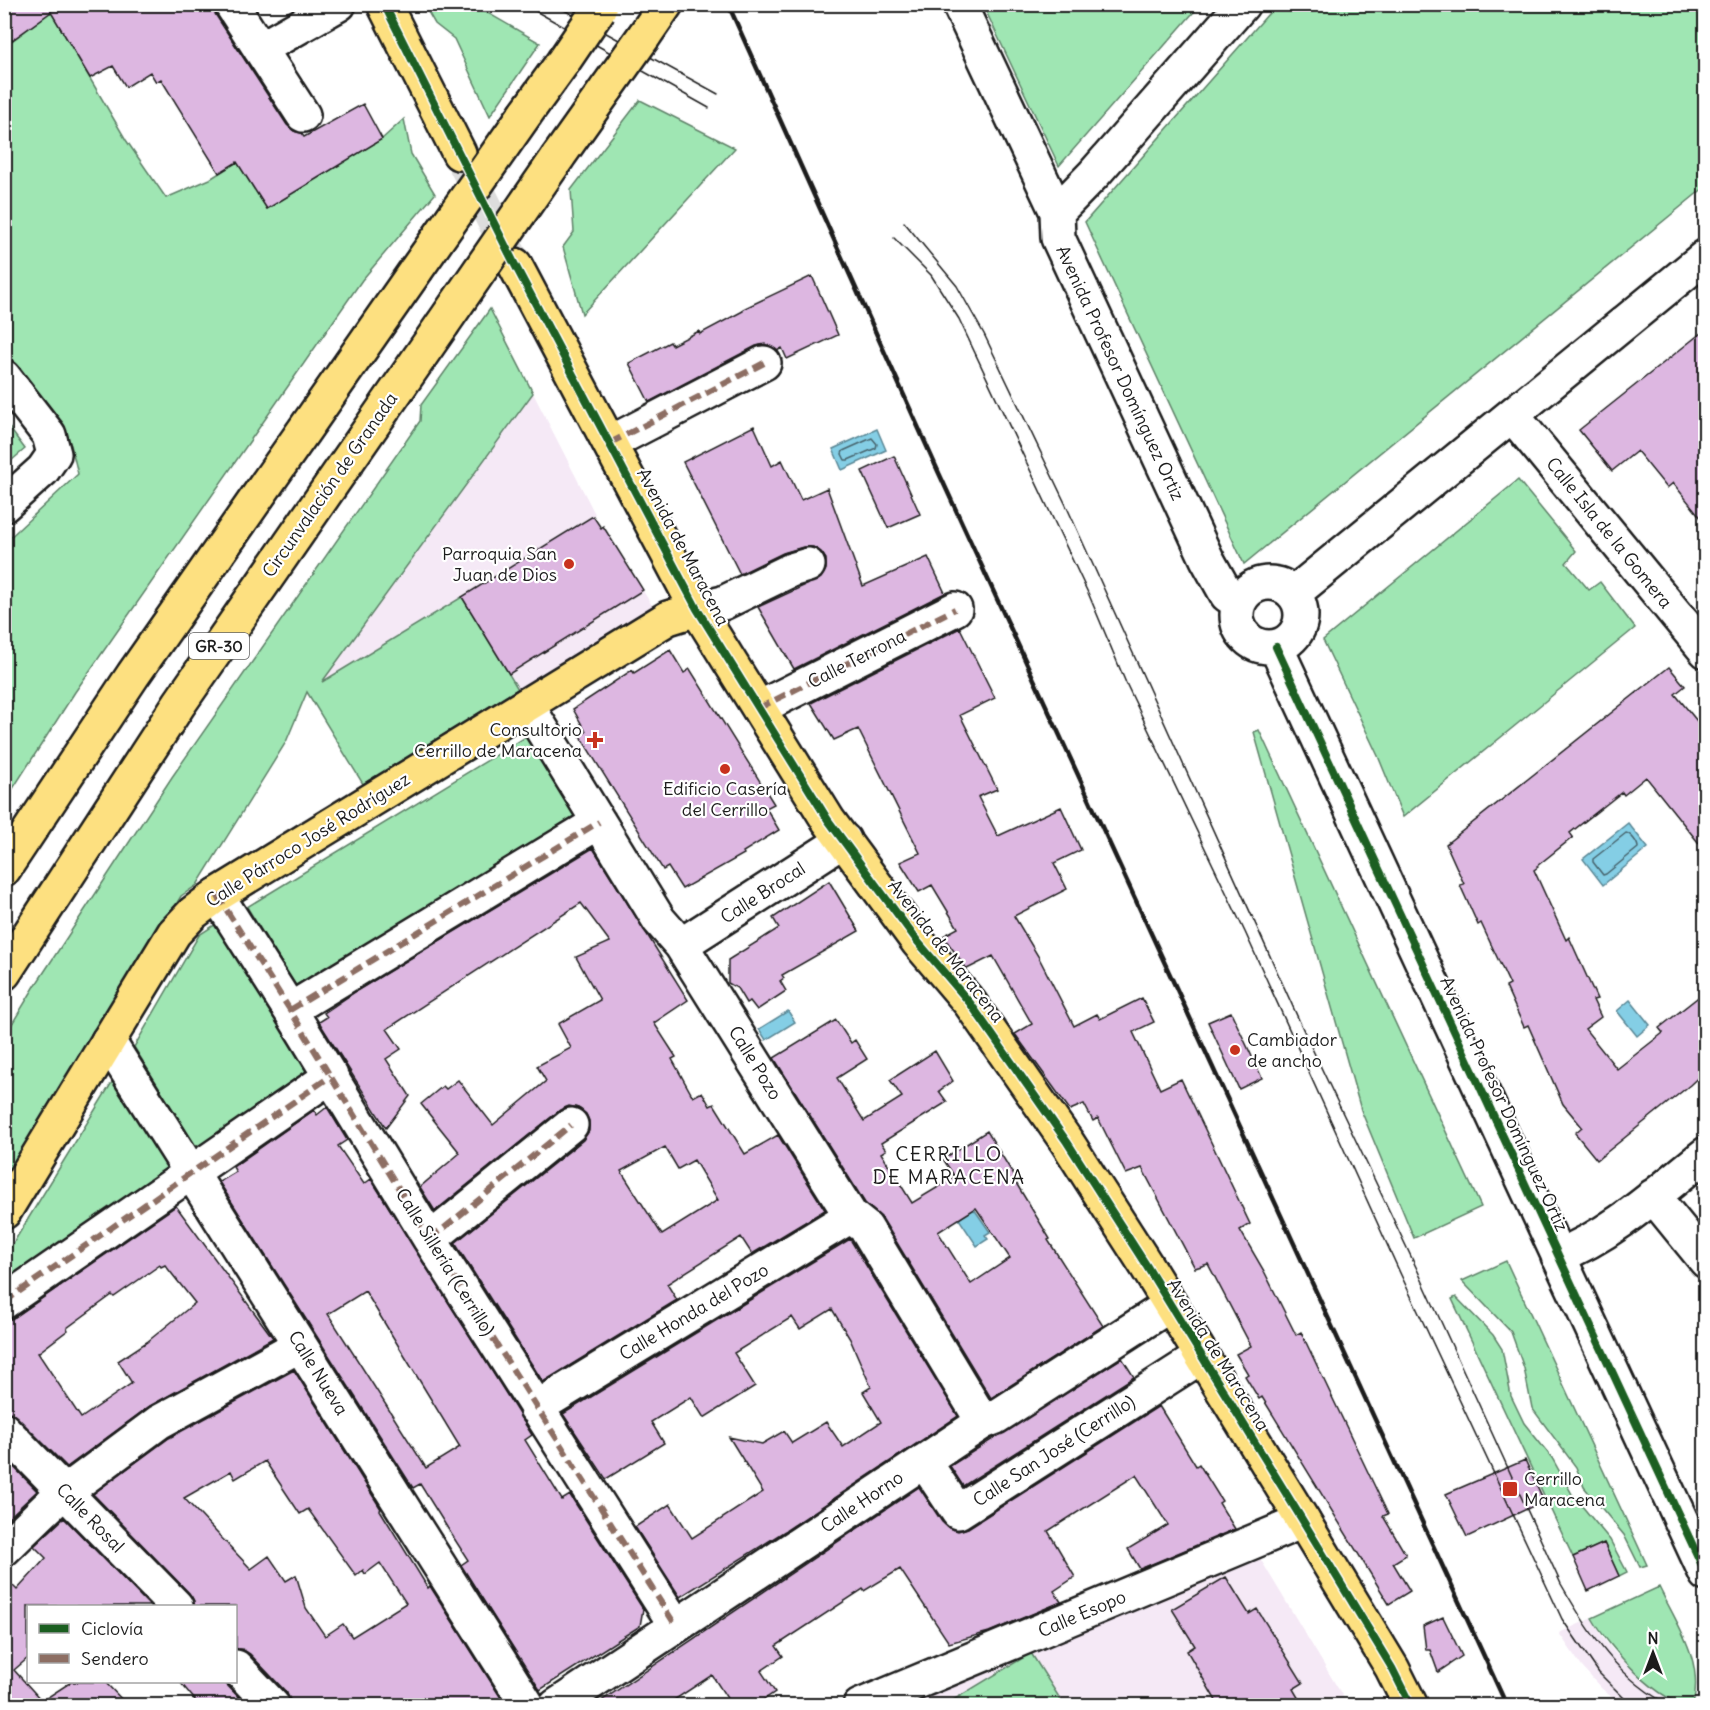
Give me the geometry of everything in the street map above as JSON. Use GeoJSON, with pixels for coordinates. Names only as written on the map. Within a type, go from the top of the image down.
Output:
{"type":"FeatureCollection","features":[{"type":"Feature","properties":{"kind":"main road"},"geometry":{"type":"LineString","coordinates":[[384,4],[459,153]]}},
{"type":"Feature","properties":{"kind":"main road","name":"Circunvalación de Granada"},"geometry":{"type":"LineString","coordinates":[[4,973],[178,704],[666,4]]}},
{"type":"Feature","properties":{"kind":"main road","name":"GR-30"},"geometry":{"type":"LineString","coordinates":[[4,869],[133,675],[601,7]]}},
{"type":"Feature","properties":{"kind":"main road","name":"Avenida de Maracena"},"geometry":{"type":"LineString","coordinates":[[515,265],[697,609],[828,820],[918,942],[976,1013],[1067,1142],[1303,1521],[1392,1668],[1411,1706]]}},
{"type":"Feature","properties":{"kind":"main road","name":"Calle Párroco José Rodríguez"},"geometry":{"type":"LineString","coordinates":[[4,1212],[174,933],[193,913],[217,895],[668,618],[697,609]]}},
{"type":"Feature","properties":{"kind":"street"},"geometry":{"type":"LineString","coordinates":[[231,4],[303,115]]}},
{"type":"Feature","properties":{"kind":"street"},"geometry":{"type":"LineString","coordinates":[[260,49],[339,4]]}},
{"type":"Feature","properties":{"kind":"street","name":"Avenida Profesor Domínguez Ortiz"},"geometry":{"type":"LineString","coordinates":[[958,4],[1058,213],[1058,238],[1197,538],[1227,595],[1239,603]]}},
{"type":"Feature","properties":{"kind":"street"},"geometry":{"type":"LineString","coordinates":[[1058,213],[1243,4]]}},
{"type":"Feature","properties":{"kind":"street"},"geometry":{"type":"LineString","coordinates":[[1293,594],[1706,256]]}},
{"type":"Feature","properties":{"kind":"street"},"geometry":{"type":"LineString","coordinates":[[610,443],[765,363]]}},
{"type":"Feature","properties":{"kind":"street"},"geometry":{"type":"LineString","coordinates":[[4,376],[50,435],[54,454],[43,470],[4,505]]}},
{"type":"Feature","properties":{"kind":"street","name":"Calle Isla de la Gomera"},"geometry":{"type":"LineString","coordinates":[[1512,415],[1706,651]]}},
{"type":"Feature","properties":{"kind":"street","name":"Avenida de Maracena"},"geometry":{"type":"LineString","coordinates":[[697,609],[723,603],[791,570],[808,565]]}},
{"type":"Feature","properties":{"kind":"street"},"geometry":{"type":"LineString","coordinates":[[1274,583],[1285,587],[1293,594],[1298,601],[1301,620],[1292,637],[1276,647],[1266,647],[1256,644],[1241,632],[1237,613],[1239,603],[1253,587],[1274,583]]}},
{"type":"Feature","properties":{"kind":"street","name":"Calle Terrona"},"geometry":{"type":"LineString","coordinates":[[759,708],[955,609]]}},
{"type":"Feature","properties":{"kind":"street","name":"Avenida Profesor Domínguez Ortiz"},"geometry":{"type":"LineString","coordinates":[[1276,647],[1706,1575]]}},
{"type":"Feature","properties":{"kind":"street","name":"Calle Pozo"},"geometry":{"type":"LineString","coordinates":[[527,705],[659,920],[681,945],[851,1216],[866,1228],[983,1422]]}},
{"type":"Feature","properties":{"kind":"street"},"geometry":{"type":"LineString","coordinates":[[290,1010],[599,822]]}},
{"type":"Feature","properties":{"kind":"street","name":"Calle Brocal"},"geometry":{"type":"LineString","coordinates":[[681,945],[844,840]]}},
{"type":"Feature","properties":{"kind":"street","name":"Calle Sillería (Cerrillo)"},"geometry":{"type":"LineString","coordinates":[[217,895],[331,1076],[429,1238],[676,1626]]}},
{"type":"Feature","properties":{"kind":"street","name":"Calle Nueva"},"geometry":{"type":"LineString","coordinates":[[108,1041],[528,1706]]}},
{"type":"Feature","properties":{"kind":"street"},"geometry":{"type":"LineString","coordinates":[[4,1302],[331,1076]]}},
{"type":"Feature","properties":{"kind":"street"},"geometry":{"type":"LineString","coordinates":[[429,1238],[571,1125]]}},
{"type":"Feature","properties":{"kind":"street"},"geometry":{"type":"LineString","coordinates":[[1558,1256],[1583,1246],[1609,1230],[1706,1154]]}},
{"type":"Feature","properties":{"kind":"street"},"geometry":{"type":"LineString","coordinates":[[1653,1196],[1706,1261]]}},
{"type":"Feature","properties":{"kind":"street","name":"Calle Honda del Pozo"},"geometry":{"type":"LineString","coordinates":[[536,1408],[851,1216]]}},
{"type":"Feature","properties":{"kind":"street","name":"Calle Horno"},"geometry":{"type":"LineString","coordinates":[[556,1706],[983,1422],[996,1417],[1170,1305]]}},
{"type":"Feature","properties":{"kind":"street"},"geometry":{"type":"LineString","coordinates":[[4,1549],[65,1492],[159,1422],[300,1345]]}},
{"type":"Feature","properties":{"kind":"street","name":"Calle San José (Cerrillo)"},"geometry":{"type":"LineString","coordinates":[[924,1461],[958,1512],[1202,1356]]}},
{"type":"Feature","properties":{"kind":"street","name":"Calle Rosal"},"geometry":{"type":"LineString","coordinates":[[4,1430],[176,1605]]}},
{"type":"Feature","properties":{"kind":"street","name":"Calle Esopo"},"geometry":{"type":"LineString","coordinates":[[860,1706],[1303,1521]]}},
{"type":"Feature","properties":{"kind":"street"},"geometry":{"type":"LineString","coordinates":[[237,1668],[273,1706]]}},
{"type":"Feature","properties":{"kind":"shaded area"},"geometry":{"type":"Polygon","coordinates":[[[533,393],[595,514],[507,569],[629,568],[653,607],[363,784],[307,692],[321,684],[533,393]]]}},
{"type":"Feature","properties":{"kind":"shaded area"},"geometry":{"type":"Polygon","coordinates":[[[1258,1555],[1348,1705],[890,1706],[1258,1555]]]}},
{"type":"Feature","properties":{"kind":"shaded area"},"geometry":{"type":"Polygon","coordinates":[[[1592,1618],[1602,1637],[1638,1675],[1655,1689],[1687,1705],[1621,1705],[1601,1688],[1582,1667],[1559,1633],[1592,1618]]]}},
{"type":"Feature","properties":{"kind":"green space"},"geometry":{"type":"Polygon","coordinates":[[[424,5],[474,5],[540,43],[490,116],[454,39],[435,24],[424,5]]]}},
{"type":"Feature","properties":{"kind":"green space"},"geometry":{"type":"Polygon","coordinates":[[[983,5],[1200,5],[1059,166],[983,5]]]}},
{"type":"Feature","properties":{"kind":"green space"},"geometry":{"type":"Polygon","coordinates":[[[1276,5],[1705,5],[1705,187],[1244,564],[1085,222],[1276,5]]]}},
{"type":"Feature","properties":{"kind":"green space"},"geometry":{"type":"Polygon","coordinates":[[[51,12],[126,140],[166,198],[210,179],[237,162],[267,209],[382,139],[404,119],[411,154],[435,194],[362,280],[75,692],[5,801],[4,543],[78,474],[71,445],[56,418],[5,350],[5,46],[51,12]]]}},
{"type":"Feature","properties":{"kind":"green space"},"geometry":{"type":"Polygon","coordinates":[[[640,100],[735,148],[582,314],[563,247],[574,232],[571,190],[640,100]]]}},
{"type":"Feature","properties":{"kind":"green space"},"geometry":{"type":"Polygon","coordinates":[[[490,309],[533,393],[322,682],[462,597],[518,689],[363,784],[307,692],[286,742],[197,885],[181,896],[5,1187],[4,1037],[172,777],[420,421],[421,405],[490,309]]]}},
{"type":"Feature","properties":{"kind":"green space"},"geometry":{"type":"Polygon","coordinates":[[[5,422],[25,449],[4,466],[5,422]]]}},
{"type":"Feature","properties":{"kind":"green space"},"geometry":{"type":"Polygon","coordinates":[[[1518,480],[1576,551],[1566,563],[1589,590],[1600,582],[1635,628],[1403,817],[1378,756],[1323,640],[1518,480]]]}},
{"type":"Feature","properties":{"kind":"green space"},"geometry":{"type":"Polygon","coordinates":[[[1259,730],[1481,1207],[1414,1238],[1361,1110],[1254,732],[1259,730]]]}},
{"type":"Feature","properties":{"kind":"green space"},"geometry":{"type":"Polygon","coordinates":[[[529,735],[583,823],[301,995],[247,907],[529,735]]]}},
{"type":"Feature","properties":{"kind":"green space"},"geometry":{"type":"Polygon","coordinates":[[[216,924],[313,1077],[201,1155],[134,1047],[199,935],[216,924]]]}},
{"type":"Feature","properties":{"kind":"green space"},"geometry":{"type":"Polygon","coordinates":[[[114,1079],[173,1174],[5,1292],[4,1258],[114,1079]]]}},
{"type":"Feature","properties":{"kind":"green space"},"geometry":{"type":"Polygon","coordinates":[[[1506,1261],[1647,1565],[1640,1567],[1624,1535],[1584,1487],[1576,1467],[1532,1408],[1524,1368],[1511,1332],[1462,1281],[1506,1261]]]}},
{"type":"Feature","properties":{"kind":"green space"},"geometry":{"type":"Polygon","coordinates":[[[1456,1297],[1493,1335],[1502,1349],[1511,1396],[1524,1423],[1552,1458],[1572,1494],[1610,1540],[1627,1572],[1619,1576],[1604,1543],[1573,1557],[1452,1299],[1456,1297]]]}},
{"type":"Feature","properties":{"kind":"green space"},"geometry":{"type":"Polygon","coordinates":[[[1659,1587],[1681,1630],[1692,1659],[1695,1673],[1693,1705],[1680,1703],[1650,1685],[1622,1658],[1592,1618],[1659,1587]]]}},
{"type":"Feature","properties":{"kind":"green space"},"geometry":{"type":"Polygon","coordinates":[[[1031,1653],[1064,1705],[945,1705],[1031,1653]]]}},
{"type":"Feature","properties":{"kind":"water"},"geometry":{"type":"Polygon","coordinates":[[[877,429],[886,450],[842,470],[833,449],[877,429]]]}},
{"type":"Feature","properties":{"kind":"water"},"geometry":{"type":"Polygon","coordinates":[[[1628,823],[1648,848],[1603,885],[1583,859],[1628,823]]]}},
{"type":"Feature","properties":{"kind":"water"},"geometry":{"type":"Polygon","coordinates":[[[1630,1000],[1650,1025],[1637,1036],[1617,1011],[1630,1000]]]}},
{"type":"Feature","properties":{"kind":"water"},"geometry":{"type":"Polygon","coordinates":[[[788,1011],[795,1022],[766,1040],[759,1029],[788,1011]]]}},
{"type":"Feature","properties":{"kind":"water"},"geometry":{"type":"Polygon","coordinates":[[[974,1209],[990,1232],[985,1235],[988,1239],[977,1246],[959,1219],[974,1209]]]}},
{"type":"Feature","properties":{"kind":"building"},"geometry":{"type":"Polygon","coordinates":[[[4,4],[212,4],[215,14],[287,125],[294,131],[301,133],[304,137],[363,104],[382,139],[267,209],[237,162],[219,173],[161,79],[156,82],[150,72],[126,87],[113,66],[90,78],[51,12],[4,46],[4,4]]]}},
{"type":"Feature","properties":{"kind":"building"},"geometry":{"type":"Polygon","coordinates":[[[812,276],[838,335],[787,359],[782,348],[777,351],[765,344],[756,346],[649,402],[629,363],[670,342],[672,345],[699,331],[700,334],[743,309],[812,276]]]}},
{"type":"Feature","properties":{"kind":"building"},"geometry":{"type":"Polygon","coordinates":[[[1706,329],[1706,524],[1673,483],[1667,488],[1637,451],[1612,471],[1579,430],[1706,329]]]}},
{"type":"Feature","properties":{"kind":"building"},"geometry":{"type":"Polygon","coordinates":[[[754,426],[772,466],[782,460],[801,500],[827,488],[863,586],[928,557],[945,593],[794,669],[758,607],[821,578],[826,569],[826,559],[813,547],[803,547],[783,553],[740,574],[683,462],[754,426]]]}},
{"type":"Feature","properties":{"kind":"building"},"geometry":{"type":"Polygon","coordinates":[[[894,456],[920,514],[888,528],[862,471],[894,456]]]}},
{"type":"Feature","properties":{"kind":"building"},"geometry":{"type":"Polygon","coordinates":[[[593,516],[601,528],[603,526],[643,590],[509,674],[462,597],[593,516]]]}},
{"type":"Feature","properties":{"kind":"building"},"geometry":{"type":"Polygon","coordinates":[[[960,628],[995,698],[960,715],[997,789],[978,797],[998,836],[1061,807],[1081,850],[1054,863],[1067,889],[1014,916],[1038,956],[1074,1026],[1097,1014],[1100,1019],[1142,998],[1154,1022],[1133,1032],[1160,1089],[1181,1079],[1250,1224],[1240,1230],[1264,1271],[1296,1335],[1301,1332],[1388,1514],[1383,1516],[1406,1555],[1393,1563],[1410,1591],[1389,1604],[1262,1397],[1259,1399],[1245,1376],[1248,1374],[1236,1354],[1251,1346],[1208,1264],[1195,1268],[1142,1168],[1126,1174],[1098,1118],[1093,1121],[1084,1104],[1070,1110],[1015,1034],[1032,1024],[993,956],[967,969],[943,936],[958,928],[932,885],[919,892],[900,862],[920,853],[858,729],[834,740],[811,703],[960,628]]]}},
{"type":"Feature","properties":{"kind":"building","name":"Edificio Casería del Cerrillo"},"geometry":{"type":"Polygon","coordinates":[[[670,650],[684,673],[690,669],[774,804],[766,808],[779,830],[743,852],[744,854],[682,889],[668,867],[663,870],[580,736],[586,732],[573,709],[632,670],[634,673],[670,650]]]}},
{"type":"Feature","properties":{"kind":"building"},"geometry":{"type":"Polygon","coordinates":[[[1669,667],[1685,686],[1675,694],[1706,732],[1706,852],[1646,777],[1624,795],[1622,792],[1570,833],[1573,837],[1534,870],[1566,940],[1569,937],[1597,999],[1593,1000],[1601,1017],[1585,1029],[1617,1069],[1663,1033],[1659,1028],[1706,991],[1706,1070],[1597,1160],[1575,1133],[1582,1127],[1563,1104],[1528,1025],[1524,1027],[1506,987],[1510,985],[1481,923],[1478,925],[1460,885],[1464,884],[1446,844],[1669,667]]]}},
{"type":"Feature","properties":{"kind":"building"},"geometry":{"type":"Polygon","coordinates":[[[593,848],[688,1000],[654,1023],[676,1057],[672,1059],[693,1097],[702,1092],[710,1106],[714,1104],[745,1154],[778,1135],[825,1210],[752,1254],[741,1237],[667,1284],[677,1300],[543,1382],[455,1243],[583,1140],[589,1131],[586,1114],[578,1108],[569,1106],[560,1110],[435,1211],[420,1187],[460,1153],[421,1104],[443,1086],[446,1089],[458,1080],[493,1125],[546,1081],[537,1066],[571,1048],[558,1024],[600,1000],[576,957],[610,942],[581,903],[387,1029],[401,1049],[386,1059],[410,1096],[386,1128],[319,1022],[327,1017],[324,1013],[358,990],[593,848]],[[665,1147],[621,1171],[662,1235],[718,1200],[694,1160],[678,1169],[665,1147]]]}},
{"type":"Feature","properties":{"kind":"building"},"geometry":{"type":"Polygon","coordinates":[[[829,881],[859,931],[782,975],[784,978],[780,981],[786,991],[757,1010],[750,1001],[746,1003],[737,988],[728,983],[728,960],[779,928],[773,918],[829,881]]]}},
{"type":"Feature","properties":{"kind":"building","name":"Cambiador de ancho"},"geometry":{"type":"Polygon","coordinates":[[[1231,1012],[1262,1078],[1239,1089],[1208,1022],[1231,1012]]]}},
{"type":"Feature","properties":{"kind":"building"},"geometry":{"type":"Polygon","coordinates":[[[836,1020],[851,1043],[855,1040],[867,1059],[837,1078],[864,1121],[902,1097],[890,1080],[935,1051],[953,1081],[939,1091],[947,1102],[881,1143],[886,1150],[881,1153],[912,1203],[955,1177],[943,1159],[987,1131],[1050,1239],[1048,1240],[1103,1326],[991,1398],[882,1218],[865,1203],[774,1058],[836,1020]],[[976,1208],[938,1232],[971,1284],[1010,1258],[976,1208]]]}},
{"type":"Feature","properties":{"kind":"building"},"geometry":{"type":"Polygon","coordinates":[[[327,1107],[347,1140],[338,1146],[364,1184],[371,1179],[532,1435],[525,1440],[562,1500],[570,1495],[643,1609],[640,1626],[540,1690],[461,1565],[468,1560],[420,1484],[413,1488],[219,1182],[236,1172],[233,1167],[314,1110],[317,1115],[327,1107]],[[365,1291],[328,1314],[426,1468],[460,1447],[365,1291]]]}},
{"type":"Feature","properties":{"kind":"building"},"geometry":{"type":"Polygon","coordinates":[[[176,1206],[273,1338],[150,1406],[67,1467],[17,1417],[10,1412],[4,1412],[4,1321],[15,1317],[176,1206]],[[160,1265],[114,1297],[112,1295],[38,1353],[81,1418],[132,1383],[118,1361],[147,1342],[195,1303],[165,1265],[161,1267],[160,1265]]]}},
{"type":"Feature","properties":{"kind":"building"},"geometry":{"type":"Polygon","coordinates":[[[850,1239],[958,1416],[785,1531],[680,1597],[635,1527],[670,1504],[692,1538],[763,1492],[729,1437],[762,1444],[784,1431],[792,1443],[826,1422],[843,1447],[881,1422],[863,1392],[871,1387],[850,1339],[832,1309],[800,1329],[792,1317],[734,1353],[755,1386],[704,1418],[691,1397],[651,1422],[664,1443],[606,1479],[563,1414],[850,1239]]]}},
{"type":"Feature","properties":{"kind":"building"},"geometry":{"type":"Polygon","coordinates":[[[1122,1358],[1134,1377],[963,1486],[950,1466],[1122,1358]]]}},
{"type":"Feature","properties":{"kind":"building"},"geometry":{"type":"Polygon","coordinates":[[[294,1370],[428,1588],[430,1586],[503,1701],[501,1706],[291,1706],[287,1693],[250,1654],[237,1649],[237,1605],[194,1605],[189,1593],[93,1494],[169,1438],[294,1370]],[[265,1461],[235,1479],[231,1471],[184,1498],[251,1569],[269,1556],[286,1581],[296,1575],[306,1608],[325,1636],[343,1624],[352,1637],[406,1603],[380,1563],[365,1574],[363,1570],[356,1576],[308,1509],[300,1514],[265,1461]]]}},
{"type":"Feature","properties":{"kind":"building"},"geometry":{"type":"Polygon","coordinates":[[[1159,1406],[1196,1466],[1199,1464],[1222,1501],[1219,1503],[1235,1529],[1140,1569],[1128,1549],[1168,1525],[1136,1475],[1048,1531],[1075,1577],[1054,1591],[1061,1602],[989,1632],[949,1643],[900,1569],[864,1591],[863,1589],[776,1646],[783,1656],[761,1671],[775,1692],[755,1706],[732,1706],[712,1675],[665,1706],[594,1706],[919,1487],[942,1522],[949,1528],[958,1531],[968,1528],[1159,1406]]]}},
{"type":"Feature","properties":{"kind":"building"},"geometry":{"type":"Polygon","coordinates":[[[4,1457],[37,1491],[4,1522],[4,1457]]]}},
{"type":"Feature","properties":{"kind":"building"},"geometry":{"type":"Polygon","coordinates":[[[1525,1460],[1544,1501],[1467,1537],[1446,1494],[1525,1460]]]}},
{"type":"Feature","properties":{"kind":"building"},"geometry":{"type":"Polygon","coordinates":[[[64,1518],[149,1605],[27,1605],[27,1659],[14,1670],[42,1701],[69,1683],[106,1683],[128,1706],[4,1706],[4,1577],[17,1590],[46,1558],[34,1546],[64,1518]]]}},
{"type":"Feature","properties":{"kind":"building"},"geometry":{"type":"Polygon","coordinates":[[[1604,1543],[1619,1576],[1588,1591],[1573,1557],[1604,1543]]]}},
{"type":"Feature","properties":{"kind":"building"},"geometry":{"type":"Polygon","coordinates":[[[1226,1577],[1249,1614],[1257,1609],[1303,1683],[1293,1689],[1303,1706],[1219,1706],[1187,1651],[1195,1646],[1172,1609],[1226,1577]]]}},
{"type":"Feature","properties":{"kind":"building"},"geometry":{"type":"Polygon","coordinates":[[[1443,1617],[1462,1656],[1438,1672],[1430,1650],[1426,1650],[1423,1626],[1443,1617]]]}},
{"type":"Feature","properties":{"kind":"building"},"geometry":{"type":"Polygon","coordinates":[[[181,1683],[225,1683],[247,1706],[200,1706],[181,1683]]]}},
{"type":"Feature","properties":{"kind":"tunnel"},"geometry":{"type":"LineString","coordinates":[[459,153],[513,260]]}},
{"type":"Feature","properties":{"kind":"tram line"},"geometry":{"type":"LineString","coordinates":[[523,4],[709,108]]}},
{"type":"Feature","properties":{"kind":"tram line"},"geometry":{"type":"LineString","coordinates":[[553,4],[718,94]]}},
{"type":"Feature","properties":{"kind":"tram line"},"geometry":{"type":"LineString","coordinates":[[904,222],[957,286],[984,334],[1065,503],[1308,1040],[1416,1267],[1561,1584],[1582,1620],[1607,1654],[1653,1696],[1672,1706]]}},
{"type":"Feature","properties":{"kind":"tram line"},"geometry":{"type":"LineString","coordinates":[[894,238],[931,275],[959,319],[1562,1619],[1599,1673],[1632,1706]]}},
{"type":"Feature","properties":{"kind":"railway"},"geometry":{"type":"LineString","coordinates":[[728,4],[938,471],[1507,1706]]}},
{"type":"Feature","properties":{"kind":"marked path"},"geometry":{"type":"LineString","coordinates":[[610,443],[764,363]]}},
{"type":"Feature","properties":{"kind":"marked path"},"geometry":{"type":"LineString","coordinates":[[759,708],[955,609]]}},
{"type":"Feature","properties":{"kind":"marked path"},"geometry":{"type":"LineString","coordinates":[[290,1010],[599,822]]}},
{"type":"Feature","properties":{"kind":"marked path"},"geometry":{"type":"LineString","coordinates":[[217,895],[429,1238],[676,1626]]}},
{"type":"Feature","properties":{"kind":"marked path"},"geometry":{"type":"LineString","coordinates":[[4,1302],[331,1076]]}},
{"type":"Feature","properties":{"kind":"marked path"},"geometry":{"type":"LineString","coordinates":[[429,1238],[571,1125]]}},
{"type":"Feature","properties":{"kind":"cycle path"},"geometry":{"type":"LineString","coordinates":[[384,4],[515,265],[697,609],[828,820],[918,942],[970,1003],[1067,1142],[1146,1265],[1303,1521],[1392,1668],[1411,1706]]}},
{"type":"Feature","properties":{"kind":"cycle path"},"geometry":{"type":"LineString","coordinates":[[1276,647],[1706,1574]]}},
{"type":"Feature","properties":{"kind":"place","name":"Parroquia San Juan de Dios"},"geometry":{"type":"Point","coordinates":[569,564]}},
{"type":"Feature","properties":{"kind":"place","name":"Consultorio Cerrillo de Maracena"},"geometry":{"type":"Point","coordinates":[595,740]}},
{"type":"Feature","properties":{"kind":"place","name":"Edificio Casería del Cerrillo"},"geometry":{"type":"Point","coordinates":[725,769]}},
{"type":"Feature","properties":{"kind":"place","name":"Cambiador de ancho"},"geometry":{"type":"Point","coordinates":[1235,1050]}},
{"type":"Feature","properties":{"kind":"place","name":"Cerrillo Maracena"},"geometry":{"type":"Point","coordinates":[1510,1489]}},
{"type":"Feature","properties":{"kind":"district","name":"CERRILLO DE MARACENA"},"geometry":{"type":"Point","coordinates":[949,1166]}}]}
